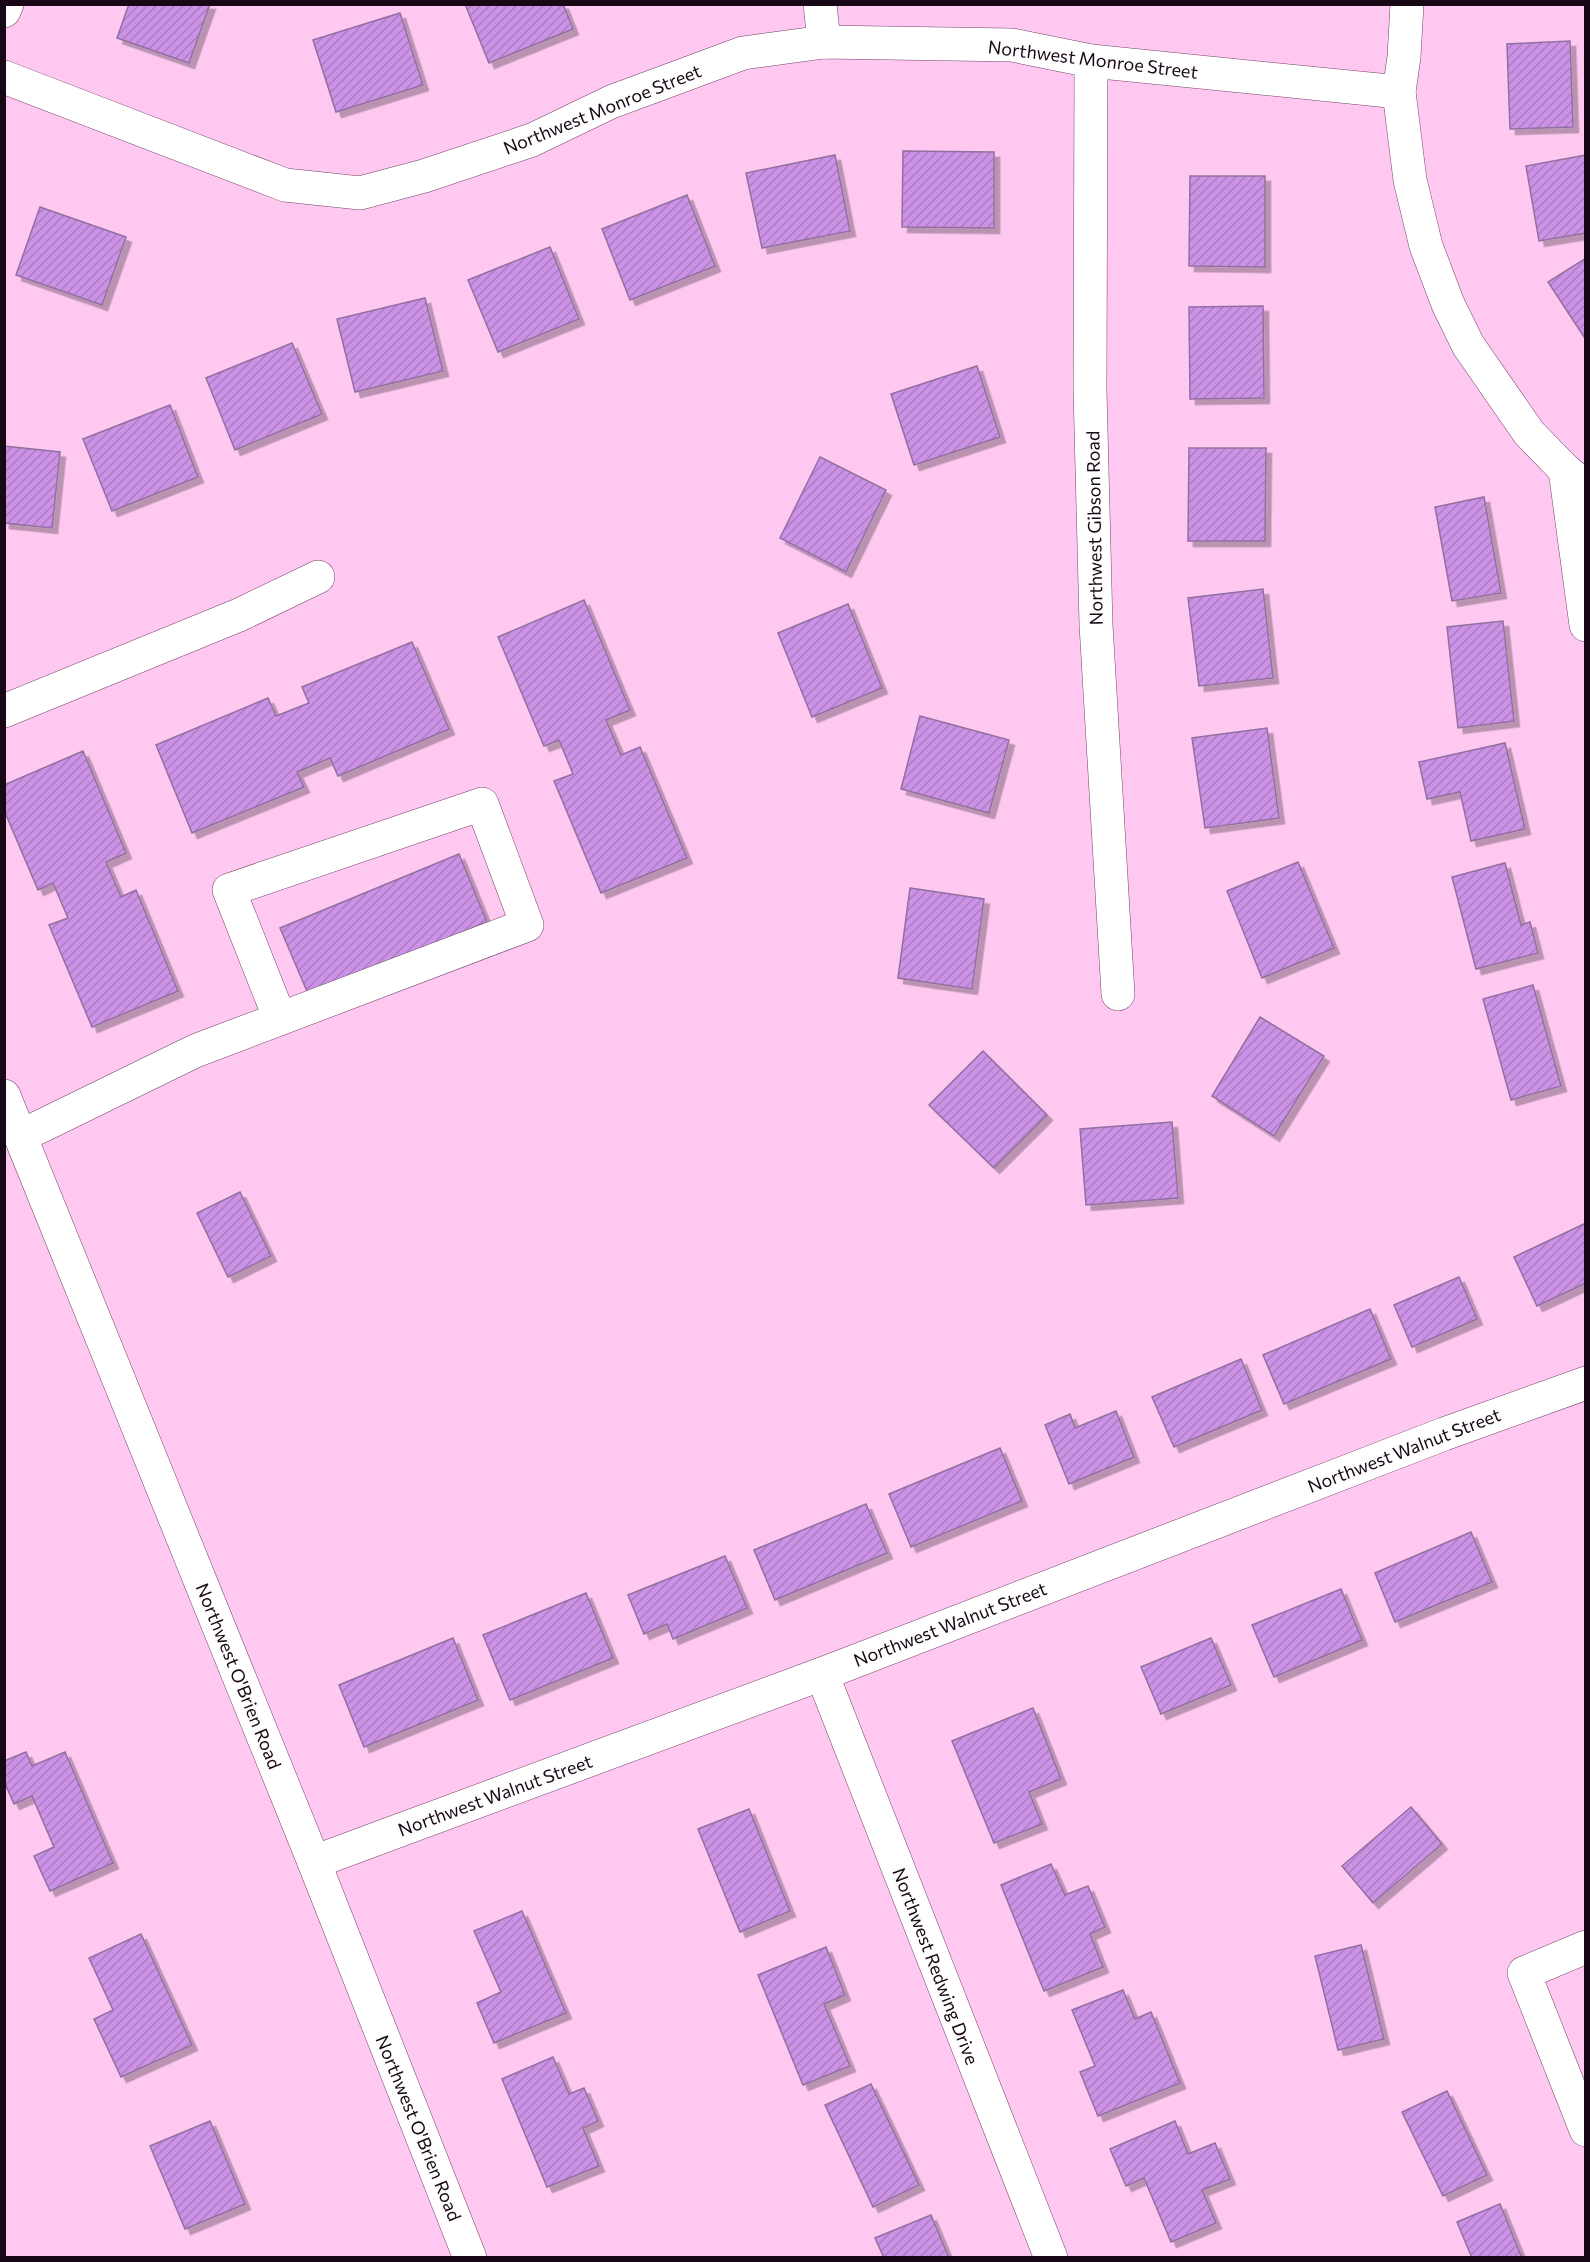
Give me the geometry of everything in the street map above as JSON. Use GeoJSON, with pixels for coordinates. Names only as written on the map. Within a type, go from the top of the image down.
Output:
{"type":"FeatureCollection","features":[{"type":"Feature","properties":{"kind":"street"},"geometry":{"type":"LineString","coordinates":[[4,11],[7,4]]}},
{"type":"Feature","properties":{"kind":"street"},"geometry":{"type":"LineString","coordinates":[[820,4],[824,42]]}},
{"type":"Feature","properties":{"kind":"street"},"geometry":{"type":"LineString","coordinates":[[1407,4],[1404,57],[1399,92],[1413,191],[1426,246],[1448,304],[1468,345],[1529,433],[1575,478],[1586,625]]}},
{"type":"Feature","properties":{"kind":"street","name":"Northwest Monroe Street"},"geometry":{"type":"LineString","coordinates":[[4,77],[285,185],[360,193],[424,176],[532,140],[611,102],[743,53],[824,42],[1012,45],[1091,62],[1399,92]]}},
{"type":"Feature","properties":{"kind":"street","name":"Northwest Gibson Road"},"geometry":{"type":"LineString","coordinates":[[1091,62],[1090,390],[1096,625],[1118,994]]}},
{"type":"Feature","properties":{"kind":"street"},"geometry":{"type":"LineString","coordinates":[[4,711],[239,615],[318,577]]}},
{"type":"Feature","properties":{"kind":"street"},"geometry":{"type":"LineString","coordinates":[[21,1136],[195,1051],[280,1019],[527,925],[482,804],[229,890],[280,1019]]}},
{"type":"Feature","properties":{"kind":"street","name":"Northwest O'Brien Road"},"geometry":{"type":"LineString","coordinates":[[4,1096],[314,1862],[470,2258]]}},
{"type":"Feature","properties":{"kind":"street","name":"Northwest Walnut Street"},"geometry":{"type":"LineString","coordinates":[[314,1862],[822,1674],[1444,1434],[1586,1383]]}},
{"type":"Feature","properties":{"kind":"street","name":"Northwest Redwing Drive"},"geometry":{"type":"LineString","coordinates":[[822,1674],[1051,2258]]}},
{"type":"Feature","properties":{"kind":"street"},"geometry":{"type":"LineString","coordinates":[[1586,1947],[1524,1973],[1586,2130]]}},
{"type":"Feature","properties":{"kind":"building"},"geometry":{"type":"Polygon","coordinates":[[[129,4],[210,4],[189,63],[117,38],[129,4]]]}},
{"type":"Feature","properties":{"kind":"building"},"geometry":{"type":"Polygon","coordinates":[[[465,4],[563,4],[573,29],[489,63],[465,4]]]}},
{"type":"Feature","properties":{"kind":"building"},"geometry":{"type":"Polygon","coordinates":[[[400,13],[423,85],[336,112],[313,40],[400,13]]]}},
{"type":"Feature","properties":{"kind":"building"},"geometry":{"type":"Polygon","coordinates":[[[1570,41],[1573,127],[1510,129],[1507,44],[1570,41]]]}},
{"type":"Feature","properties":{"kind":"building"},"geometry":{"type":"Polygon","coordinates":[[[903,151],[994,152],[994,228],[902,227],[903,151]]]}},
{"type":"Feature","properties":{"kind":"building"},"geometry":{"type":"Polygon","coordinates":[[[835,155],[850,231],[762,248],[746,173],[835,155]]]}},
{"type":"Feature","properties":{"kind":"building"},"geometry":{"type":"Polygon","coordinates":[[[1586,155],[1586,233],[1539,241],[1526,166],[1586,155]]]}},
{"type":"Feature","properties":{"kind":"building"},"geometry":{"type":"Polygon","coordinates":[[[1190,176],[1265,176],[1265,267],[1189,266],[1190,176]]]}},
{"type":"Feature","properties":{"kind":"building"},"geometry":{"type":"Polygon","coordinates":[[[687,195],[715,266],[630,300],[602,229],[687,195]]]}},
{"type":"Feature","properties":{"kind":"building"},"geometry":{"type":"Polygon","coordinates":[[[40,207],[126,237],[102,305],[16,275],[40,207]]]}},
{"type":"Feature","properties":{"kind":"building"},"geometry":{"type":"Polygon","coordinates":[[[550,247],[579,319],[498,352],[468,280],[550,247]]]}},
{"type":"Feature","properties":{"kind":"building"},"geometry":{"type":"Polygon","coordinates":[[[1586,258],[1586,340],[1548,282],[1586,258]]]}},
{"type":"Feature","properties":{"kind":"building"},"geometry":{"type":"Polygon","coordinates":[[[425,298],[443,371],[355,392],[337,319],[425,298]]]}},
{"type":"Feature","properties":{"kind":"building"},"geometry":{"type":"Polygon","coordinates":[[[1263,306],[1264,398],[1190,399],[1189,307],[1263,306]]]}},
{"type":"Feature","properties":{"kind":"building"},"geometry":{"type":"Polygon","coordinates":[[[292,343],[322,414],[235,450],[206,378],[292,343]]]}},
{"type":"Feature","properties":{"kind":"building"},"geometry":{"type":"Polygon","coordinates":[[[977,366],[1000,437],[914,465],[891,394],[977,366]]]}},
{"type":"Feature","properties":{"kind":"building"},"geometry":{"type":"Polygon","coordinates":[[[170,405],[198,477],[112,511],[83,439],[170,405]]]}},
{"type":"Feature","properties":{"kind":"building"},"geometry":{"type":"Polygon","coordinates":[[[4,446],[60,452],[52,528],[4,523],[4,446]]]}},
{"type":"Feature","properties":{"kind":"building"},"geometry":{"type":"Polygon","coordinates":[[[1189,448],[1266,448],[1265,541],[1188,541],[1189,448]]]}},
{"type":"Feature","properties":{"kind":"building"},"geometry":{"type":"Polygon","coordinates":[[[820,457],[886,490],[846,572],[780,538],[820,457]]]}},
{"type":"Feature","properties":{"kind":"building"},"geometry":{"type":"Polygon","coordinates":[[[1484,497],[1501,593],[1452,601],[1435,507],[1484,497]]]}},
{"type":"Feature","properties":{"kind":"building"},"geometry":{"type":"Polygon","coordinates":[[[1263,589],[1273,678],[1199,686],[1188,598],[1263,589]]]}},
{"type":"Feature","properties":{"kind":"building"},"geometry":{"type":"Polygon","coordinates":[[[584,600],[630,710],[606,720],[621,755],[640,747],[687,858],[601,893],[554,781],[573,774],[559,740],[544,746],[498,637],[584,600]]]}},
{"type":"Feature","properties":{"kind":"building"},"geometry":{"type":"Polygon","coordinates":[[[848,604],[882,688],[812,717],[778,633],[848,604]]]}},
{"type":"Feature","properties":{"kind":"building"},"geometry":{"type":"Polygon","coordinates":[[[1503,621],[1514,721],[1458,728],[1447,627],[1503,621]]]}},
{"type":"Feature","properties":{"kind":"building"},"geometry":{"type":"Polygon","coordinates":[[[412,642],[449,729],[338,776],[330,758],[297,772],[304,787],[192,833],[156,745],[268,698],[276,716],[309,703],[302,687],[412,642]]]}},
{"type":"Feature","properties":{"kind":"building"},"geometry":{"type":"Polygon","coordinates":[[[920,716],[1009,740],[989,813],[901,789],[920,716]]]}},
{"type":"Feature","properties":{"kind":"building"},"geometry":{"type":"Polygon","coordinates":[[[1267,728],[1279,818],[1205,828],[1192,738],[1267,728]]]}},
{"type":"Feature","properties":{"kind":"building"},"geometry":{"type":"Polygon","coordinates":[[[1505,743],[1525,829],[1471,841],[1460,792],[1427,799],[1419,762],[1505,743]]]}},
{"type":"Feature","properties":{"kind":"building"},"geometry":{"type":"Polygon","coordinates":[[[83,751],[126,853],[106,862],[121,897],[136,890],[178,991],[92,1027],[49,925],[68,918],[53,883],[38,890],[4,810],[4,785],[83,751]]]}},
{"type":"Feature","properties":{"kind":"building"},"geometry":{"type":"Polygon","coordinates":[[[459,854],[487,922],[309,996],[280,928],[459,854]]]}},
{"type":"Feature","properties":{"kind":"building"},"geometry":{"type":"Polygon","coordinates":[[[1298,862],[1334,948],[1262,978],[1227,891],[1298,862]]]}},
{"type":"Feature","properties":{"kind":"building"},"geometry":{"type":"Polygon","coordinates":[[[1505,863],[1521,925],[1530,922],[1538,953],[1476,969],[1452,877],[1505,863]]]}},
{"type":"Feature","properties":{"kind":"building"},"geometry":{"type":"Polygon","coordinates":[[[910,888],[984,899],[972,989],[898,978],[910,888]]]}},
{"type":"Feature","properties":{"kind":"building"},"geometry":{"type":"Polygon","coordinates":[[[1533,985],[1561,1086],[1511,1100],[1483,999],[1533,985]]]}},
{"type":"Feature","properties":{"kind":"building"},"geometry":{"type":"Polygon","coordinates":[[[1260,1017],[1324,1056],[1274,1136],[1212,1096],[1260,1017]]]}},
{"type":"Feature","properties":{"kind":"building"},"geometry":{"type":"Polygon","coordinates":[[[983,1051],[1047,1115],[994,1168],[929,1105],[983,1051]]]}},
{"type":"Feature","properties":{"kind":"building"},"geometry":{"type":"Polygon","coordinates":[[[1172,1122],[1178,1198],[1086,1205],[1080,1129],[1172,1122]]]}},
{"type":"Feature","properties":{"kind":"building"},"geometry":{"type":"Polygon","coordinates":[[[240,1192],[271,1256],[228,1277],[197,1213],[240,1192]]]}},
{"type":"Feature","properties":{"kind":"building"},"geometry":{"type":"Polygon","coordinates":[[[1586,1223],[1586,1283],[1537,1306],[1514,1257],[1586,1223]]]}},
{"type":"Feature","properties":{"kind":"building"},"geometry":{"type":"Polygon","coordinates":[[[1459,1277],[1477,1319],[1412,1347],[1394,1305],[1459,1277]]]}},
{"type":"Feature","properties":{"kind":"building"},"geometry":{"type":"Polygon","coordinates":[[[1370,1309],[1391,1359],[1284,1404],[1263,1355],[1370,1309]]]}},
{"type":"Feature","properties":{"kind":"building"},"geometry":{"type":"Polygon","coordinates":[[[1241,1359],[1262,1410],[1174,1447],[1152,1397],[1241,1359]]]}},
{"type":"Feature","properties":{"kind":"building"},"geometry":{"type":"Polygon","coordinates":[[[1116,1411],[1134,1457],[1069,1484],[1045,1425],[1070,1414],[1075,1428],[1116,1411]]]}},
{"type":"Feature","properties":{"kind":"building"},"geometry":{"type":"Polygon","coordinates":[[[1000,1448],[1022,1501],[911,1547],[889,1494],[1000,1448]]]}},
{"type":"Feature","properties":{"kind":"building"},"geometry":{"type":"Polygon","coordinates":[[[866,1504],[887,1553],[775,1600],[754,1550],[866,1504]]]}},
{"type":"Feature","properties":{"kind":"building"},"geometry":{"type":"Polygon","coordinates":[[[1471,1532],[1492,1582],[1395,1622],[1375,1573],[1471,1532]]]}},
{"type":"Feature","properties":{"kind":"building"},"geometry":{"type":"Polygon","coordinates":[[[725,1556],[747,1608],[673,1639],[667,1624],[644,1634],[628,1595],[725,1556]]]}},
{"type":"Feature","properties":{"kind":"building"},"geometry":{"type":"Polygon","coordinates":[[[1341,1589],[1362,1640],[1274,1677],[1252,1625],[1341,1589]]]}},
{"type":"Feature","properties":{"kind":"building"},"geometry":{"type":"Polygon","coordinates":[[[586,1593],[613,1658],[510,1700],[483,1635],[586,1593]]]}},
{"type":"Feature","properties":{"kind":"building"},"geometry":{"type":"Polygon","coordinates":[[[453,1638],[478,1700],[364,1747],[339,1685],[453,1638]]]}},
{"type":"Feature","properties":{"kind":"building"},"geometry":{"type":"Polygon","coordinates":[[[1211,1638],[1231,1685],[1161,1714],[1141,1667],[1211,1638]]]}},
{"type":"Feature","properties":{"kind":"building"},"geometry":{"type":"Polygon","coordinates":[[[1033,1708],[1061,1779],[1029,1792],[1042,1824],[994,1843],[952,1741],[1033,1708]]]}},
{"type":"Feature","properties":{"kind":"building"},"geometry":{"type":"Polygon","coordinates":[[[26,1752],[32,1766],[65,1752],[113,1863],[50,1891],[34,1856],[54,1847],[32,1796],[14,1804],[4,1781],[4,1761],[26,1752]]]}},
{"type":"Feature","properties":{"kind":"building"},"geometry":{"type":"Polygon","coordinates":[[[1411,1807],[1442,1844],[1373,1903],[1342,1866],[1411,1807]]]}},
{"type":"Feature","properties":{"kind":"building"},"geometry":{"type":"Polygon","coordinates":[[[749,1809],[790,1911],[740,1932],[698,1829],[749,1809]]]}},
{"type":"Feature","properties":{"kind":"building"},"geometry":{"type":"Polygon","coordinates":[[[1051,1864],[1065,1895],[1088,1886],[1105,1927],[1090,1934],[1103,1967],[1044,1991],[1001,1885],[1051,1864]]]}},
{"type":"Feature","properties":{"kind":"building"},"geometry":{"type":"Polygon","coordinates":[[[522,1911],[566,2013],[494,2043],[477,2003],[501,1992],[474,1931],[522,1911]]]}},
{"type":"Feature","properties":{"kind":"building"},"geometry":{"type":"Polygon","coordinates":[[[141,1934],[192,2045],[121,2077],[94,2019],[113,2010],[89,1958],[141,1934]]]}},
{"type":"Feature","properties":{"kind":"building"},"geometry":{"type":"Polygon","coordinates":[[[1361,1945],[1384,2039],[1338,2050],[1315,1956],[1361,1945]]]}},
{"type":"Feature","properties":{"kind":"building"},"geometry":{"type":"Polygon","coordinates":[[[826,1947],[845,1995],[824,2004],[850,2066],[803,2085],[758,1975],[826,1947]]]}},
{"type":"Feature","properties":{"kind":"building"},"geometry":{"type":"Polygon","coordinates":[[[1123,1990],[1135,2019],[1151,2012],[1180,2083],[1098,2116],[1080,2072],[1095,2066],[1072,2010],[1123,1990]]]}},
{"type":"Feature","properties":{"kind":"building"},"geometry":{"type":"Polygon","coordinates":[[[553,2057],[569,2094],[584,2088],[598,2121],[583,2128],[599,2166],[547,2187],[502,2079],[553,2057]]]}},
{"type":"Feature","properties":{"kind":"building"},"geometry":{"type":"Polygon","coordinates":[[[871,2084],[919,2185],[873,2207],[825,2105],[871,2084]]]}},
{"type":"Feature","properties":{"kind":"building"},"geometry":{"type":"Polygon","coordinates":[[[1447,2091],[1487,2175],[1443,2196],[1402,2112],[1447,2091]]]}},
{"type":"Feature","properties":{"kind":"building"},"geometry":{"type":"Polygon","coordinates":[[[210,2121],[245,2204],[185,2229],[150,2146],[210,2121]]]}},
{"type":"Feature","properties":{"kind":"building"},"geometry":{"type":"Polygon","coordinates":[[[1175,2121],[1188,2154],[1215,2143],[1230,2179],[1202,2190],[1216,2223],[1171,2242],[1144,2178],[1126,2186],[1110,2149],[1175,2121]]]}},
{"type":"Feature","properties":{"kind":"building"},"geometry":{"type":"Polygon","coordinates":[[[1500,2204],[1522,2258],[1472,2258],[1457,2222],[1500,2204]]]}},
{"type":"Feature","properties":{"kind":"building"},"geometry":{"type":"Polygon","coordinates":[[[931,2215],[949,2258],[884,2258],[875,2238],[931,2215]]]}}]}
